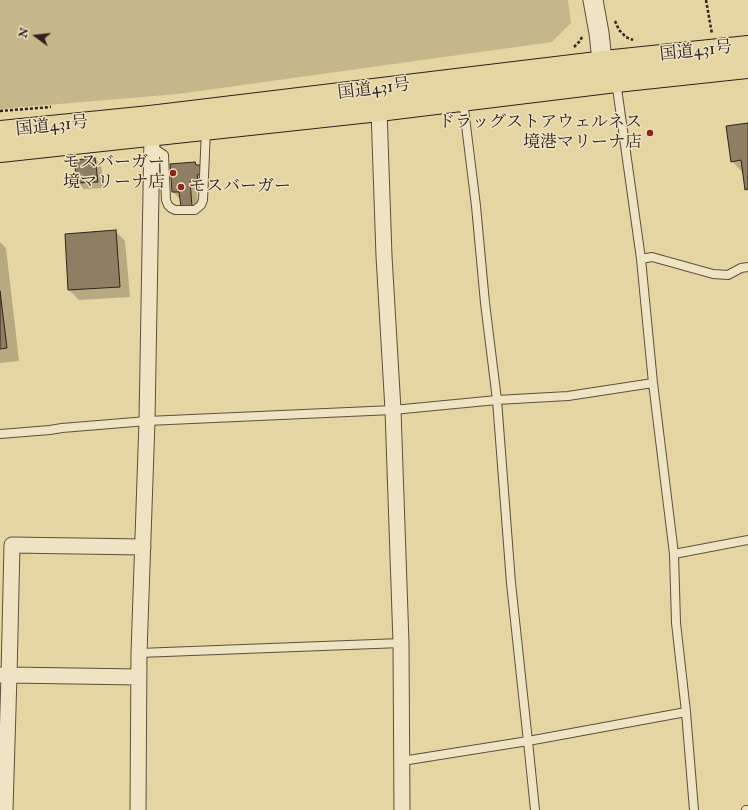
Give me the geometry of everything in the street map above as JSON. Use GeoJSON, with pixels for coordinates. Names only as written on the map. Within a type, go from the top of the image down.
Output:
{"type":"FeatureCollection","features":[{"type":"Feature","properties":{"kind":"highway","name":"国道431号"},"geometry":{"type":"LineString","coordinates":[[0,150],[152,141],[206,129],[463,100],[748,47]]}},
{"type":"Feature","properties":{"kind":"highway","name":"国道431号"},"geometry":{"type":"LineString","coordinates":[[0,132],[611,72],[748,67]]}},
{"type":"Feature","properties":{"kind":"street"},"geometry":{"type":"LineString","coordinates":[[593,0],[599,33],[611,72]]}},
{"type":"Feature","properties":{"kind":"street"},"geometry":{"type":"LineString","coordinates":[[379,110],[401,643],[402,810]]}},
{"type":"Feature","properties":{"kind":"street"},"geometry":{"type":"LineString","coordinates":[[138,810],[139,653],[147,421],[152,141]]}},
{"type":"Feature","properties":{"kind":"street"},"geometry":{"type":"LineString","coordinates":[[5,810],[4,675],[12,545],[143,547]]}},
{"type":"Feature","properties":{"kind":"street"},"geometry":{"type":"LineString","coordinates":[[4,675],[139,678]]}},
{"type":"Feature","properties":{"kind":"lane"},"geometry":{"type":"LineString","coordinates":[[611,72],[641,259],[674,554],[676,623],[686,712],[694,810]]}},
{"type":"Feature","properties":{"kind":"lane"},"geometry":{"type":"LineString","coordinates":[[463,100],[497,400],[511,583],[535,810]]}},
{"type":"Feature","properties":{"kind":"lane"},"geometry":{"type":"LineString","coordinates":[[152,141],[164,156],[166,200],[168,205],[175,210],[195,210],[201,205],[203,200],[206,129]]}},
{"type":"Feature","properties":{"kind":"lane"},"geometry":{"type":"LineString","coordinates":[[641,259],[652,257],[714,274],[728,275],[741,268],[748,267]]}},
{"type":"Feature","properties":{"kind":"lane"},"geometry":{"type":"LineString","coordinates":[[0,434],[147,421],[392,410],[497,400],[568,396],[654,383]]}},
{"type":"Feature","properties":{"kind":"lane"},"geometry":{"type":"LineString","coordinates":[[674,554],[748,540]]}},
{"type":"Feature","properties":{"kind":"lane"},"geometry":{"type":"LineString","coordinates":[[139,653],[401,643]]}},
{"type":"Feature","properties":{"kind":"lane"},"geometry":{"type":"LineString","coordinates":[[402,760],[528,741],[686,712]]}},
{"type":"Feature","properties":{"kind":"path"},"geometry":{"type":"LineString","coordinates":[[706,0],[712,34]]}},
{"type":"Feature","properties":{"kind":"shaded area"},"geometry":{"type":"Polygon","coordinates":[[[0,0],[568,0],[571,23],[552,42],[178,94],[0,109],[0,0]]]}},
{"type":"Feature","properties":{"kind":"building"},"geometry":{"type":"Polygon","coordinates":[[[748,123],[748,189],[745,190],[741,160],[731,162],[726,126],[748,123]]]}},
{"type":"Feature","properties":{"kind":"building"},"geometry":{"type":"Polygon","coordinates":[[[95,158],[98,182],[77,183],[74,160],[95,158]]]}},
{"type":"Feature","properties":{"kind":"building","name":"モスバーガー"},"geometry":{"type":"Polygon","coordinates":[[[195,162],[196,165],[200,165],[201,174],[197,175],[198,180],[190,181],[192,206],[181,207],[179,192],[172,192],[170,164],[195,162]]]}},
{"type":"Feature","properties":{"kind":"building"},"geometry":{"type":"Polygon","coordinates":[[[116,230],[120,287],[68,290],[65,234],[116,230]]]}},
{"type":"Feature","properties":{"kind":"building"},"geometry":{"type":"Polygon","coordinates":[[[0,291],[7,348],[0,349],[0,291]]]}},
{"type":"Feature","properties":{"kind":"place","name":"ドラッグストアウェルネス 境港マリーナ店"},"geometry":{"type":"Point","coordinates":[650,133]}},
{"type":"Feature","properties":{"kind":"place","name":"モスバーガー 境マリーナ店"},"geometry":{"type":"Point","coordinates":[173,173]}},
{"type":"Feature","properties":{"kind":"place","name":"モスバーガー"},"geometry":{"type":"Point","coordinates":[181,187]}}]}
